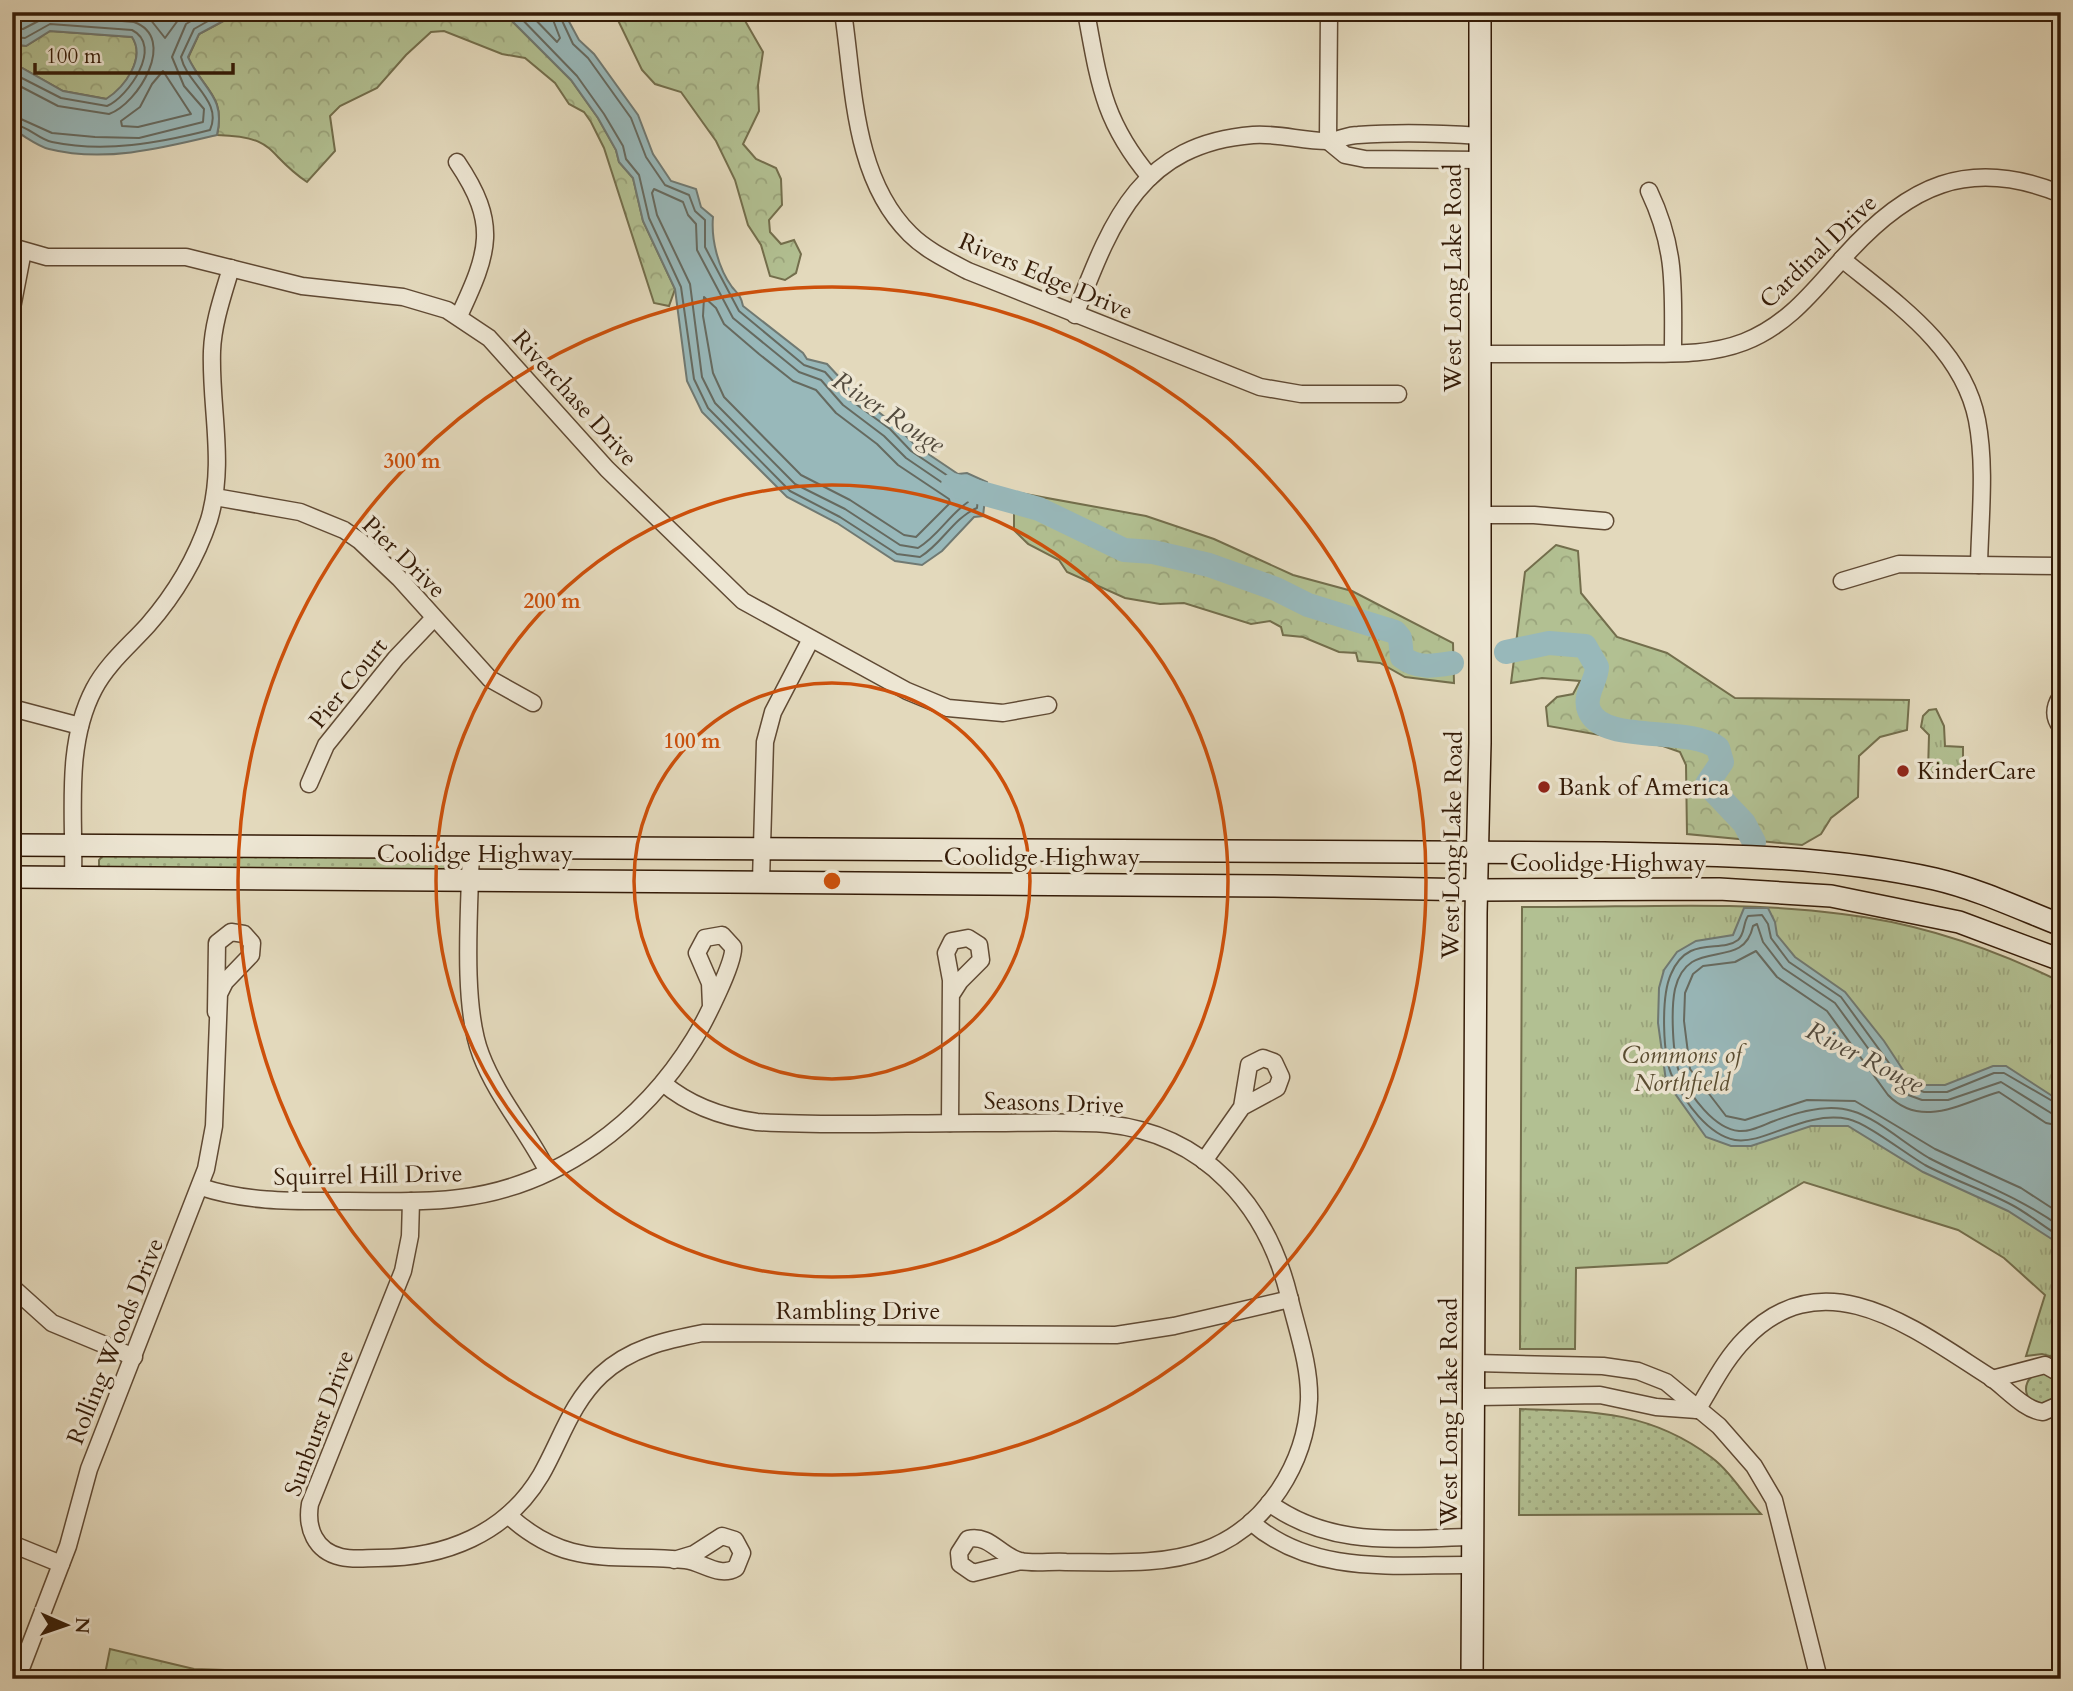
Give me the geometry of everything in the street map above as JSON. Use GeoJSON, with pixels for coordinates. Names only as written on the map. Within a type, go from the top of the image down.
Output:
{"type":"FeatureCollection","features":[{"type":"Feature","properties":{"kind":"main road","name":"West Long Lake Road"},"geometry":{"type":"LineString","coordinates":[[1472,1679],[1476,1397],[1480,12]]}},
{"type":"Feature","properties":{"kind":"main road","name":"Coolidge Highway"},"geometry":{"type":"LineString","coordinates":[[12,845],[1683,855],[1828,862],[1937,880],[2061,925]]}},
{"type":"Feature","properties":{"kind":"main road"},"geometry":{"type":"LineString","coordinates":[[1253,886],[1267,874],[1272,862],[1270,853]]}},
{"type":"Feature","properties":{"kind":"main road"},"geometry":{"type":"LineString","coordinates":[[1299,886],[1304,866],[1322,853]]}},
{"type":"Feature","properties":{"kind":"main road"},"geometry":{"type":"LineString","coordinates":[[1673,889],[1687,878],[1688,862],[1683,855]]}},
{"type":"Feature","properties":{"kind":"main road"},"geometry":{"type":"LineString","coordinates":[[1719,889],[1715,876],[1717,867],[1731,857]]}},
{"type":"Feature","properties":{"kind":"main road","name":"Coolidge Highway"},"geometry":{"type":"LineString","coordinates":[[12,877],[761,881],[1476,890],[1719,889],[1831,896],[1959,922],[2061,960]]}},
{"type":"Feature","properties":{"kind":"street","name":"Rivers Edge Drive"},"geometry":{"type":"LineString","coordinates":[[843,12],[867,161],[879,192],[900,223],[928,249],[968,271],[1260,387],[1301,394],[1398,394]]}},
{"type":"Feature","properties":{"kind":"street"},"geometry":{"type":"LineString","coordinates":[[1086,12],[1105,105],[1122,141],[1150,177]]}},
{"type":"Feature","properties":{"kind":"street"},"geometry":{"type":"LineString","coordinates":[[1328,141],[1329,12]]}},
{"type":"Feature","properties":{"kind":"street"},"geometry":{"type":"LineString","coordinates":[[1076,315],[1114,222],[1124,205],[1150,177],[1188,151],[1233,137],[1262,134],[1328,141],[1346,135],[1367,134],[1480,136]]}},
{"type":"Feature","properties":{"kind":"street"},"geometry":{"type":"LineString","coordinates":[[1328,141],[1345,155],[1365,159],[1480,160]]}},
{"type":"Feature","properties":{"kind":"street"},"geometry":{"type":"LineString","coordinates":[[457,162],[482,205],[486,227],[478,273],[459,316]]}},
{"type":"Feature","properties":{"kind":"street","name":"Cardinal Drive"},"geometry":{"type":"LineString","coordinates":[[1479,354],[1712,351],[1761,334],[1802,304],[1890,210],[1937,186],[1990,178],[2034,184],[2061,194]]}},
{"type":"Feature","properties":{"kind":"street"},"geometry":{"type":"LineString","coordinates":[[1649,191],[1664,225],[1671,255],[1673,353]]}},
{"type":"Feature","properties":{"kind":"street"},"geometry":{"type":"LineString","coordinates":[[12,308],[18,249]]}},
{"type":"Feature","properties":{"kind":"street","name":"Riverchase Drive"},"geometry":{"type":"LineString","coordinates":[[18,249],[73,258],[186,257],[302,286],[403,297],[459,316],[502,351],[607,470],[722,585],[743,601],[907,691],[948,708],[1003,713],[1048,705]]}},
{"type":"Feature","properties":{"kind":"street"},"geometry":{"type":"LineString","coordinates":[[1842,259],[1935,339],[1964,380],[1977,420],[1981,451],[1979,565]]}},
{"type":"Feature","properties":{"kind":"street"},"geometry":{"type":"LineString","coordinates":[[73,877],[74,764],[80,726],[103,673],[149,623],[181,581],[201,541],[215,496],[218,445],[212,349],[231,268]]}},
{"type":"Feature","properties":{"kind":"street","name":"Pier Drive"},"geometry":{"type":"LineString","coordinates":[[215,496],[300,512],[332,523],[374,553],[497,686],[534,703]]}},
{"type":"Feature","properties":{"kind":"street"},"geometry":{"type":"LineString","coordinates":[[1479,515],[1534,515],[1605,521]]}},
{"type":"Feature","properties":{"kind":"street"},"geometry":{"type":"LineString","coordinates":[[1842,581],[1899,564],[2061,566]]}},
{"type":"Feature","properties":{"kind":"street","name":"Pier Court"},"geometry":{"type":"LineString","coordinates":[[309,785],[326,745],[396,658],[434,618]]}},
{"type":"Feature","properties":{"kind":"street"},"geometry":{"type":"LineString","coordinates":[[761,881],[762,783],[766,735],[784,688],[811,639]]}},
{"type":"Feature","properties":{"kind":"street"},"geometry":{"type":"LineString","coordinates":[[2061,696],[2055,708],[2056,721],[2061,727]]}},
{"type":"Feature","properties":{"kind":"street"},"geometry":{"type":"LineString","coordinates":[[12,708],[80,726]]}},
{"type":"Feature","properties":{"kind":"street"},"geometry":{"type":"LineString","coordinates":[[471,847],[470,1009],[475,1037],[494,1081],[548,1172]]}},
{"type":"Feature","properties":{"kind":"street"},"geometry":{"type":"LineString","coordinates":[[950,1123],[951,995]]}},
{"type":"Feature","properties":{"kind":"street","name":"Squirrel Hill Drive"},"geometry":{"type":"LineString","coordinates":[[201,1187],[231,1196],[260,1200],[411,1201],[484,1194],[548,1172],[607,1138],[640,1109],[684,1056],[711,1006]]}},
{"type":"Feature","properties":{"kind":"street","name":"Rolling Woods Drive"},"geometry":{"type":"LineString","coordinates":[[17,1679],[61,1564],[89,1469],[201,1187],[214,1126],[216,1012]]}},
{"type":"Feature","properties":{"kind":"street","name":"Seasons Drive"},"geometry":{"type":"LineString","coordinates":[[663,1083],[688,1101],[737,1119],[775,1123],[1108,1124],[1161,1137],[1204,1161],[1244,1197],[1262,1223],[1278,1256],[1308,1381],[1307,1419],[1294,1464],[1269,1503],[1251,1522],[1207,1549],[1175,1558],[1113,1562],[1021,1561]]}},
{"type":"Feature","properties":{"kind":"street"},"geometry":{"type":"LineString","coordinates":[[1204,1161],[1242,1107]]}},
{"type":"Feature","properties":{"kind":"street","name":"Sunburst Drive"},"geometry":{"type":"LineString","coordinates":[[411,1201],[411,1236],[403,1271],[310,1504],[312,1534],[323,1549],[341,1557],[408,1558],[455,1548],[490,1529],[508,1515]]}},
{"type":"Feature","properties":{"kind":"street"},"geometry":{"type":"LineString","coordinates":[[12,1287],[52,1323],[134,1357]]}},
{"type":"Feature","properties":{"kind":"street","name":"Rambling Drive"},"geometry":{"type":"LineString","coordinates":[[508,1515],[533,1487],[568,1419],[593,1383],[623,1358],[668,1340],[703,1333],[1130,1334],[1290,1299]]}},
{"type":"Feature","properties":{"kind":"street"},"geometry":{"type":"LineString","coordinates":[[1697,1410],[1720,1371],[1747,1336],[1776,1316],[1814,1303],[1843,1302],[1887,1314],[1993,1379],[2037,1412],[2049,1411],[2061,1404]]}},
{"type":"Feature","properties":{"kind":"street"},"geometry":{"type":"LineString","coordinates":[[1476,1363],[1631,1369],[1666,1382],[1739,1446],[1774,1500],[1819,1679]]}},
{"type":"Feature","properties":{"kind":"street"},"geometry":{"type":"LineString","coordinates":[[1993,1379],[2045,1365],[2061,1374]]}},
{"type":"Feature","properties":{"kind":"street"},"geometry":{"type":"LineString","coordinates":[[1476,1397],[1600,1395],[1656,1407],[1697,1410]]}},
{"type":"Feature","properties":{"kind":"street"},"geometry":{"type":"LineString","coordinates":[[1269,1503],[1295,1520],[1339,1535],[1370,1538],[1474,1537]]}},
{"type":"Feature","properties":{"kind":"street"},"geometry":{"type":"LineString","coordinates":[[508,1515],[541,1540],[575,1553],[605,1559],[674,1560]]}},
{"type":"Feature","properties":{"kind":"street"},"geometry":{"type":"LineString","coordinates":[[1251,1522],[1288,1546],[1334,1562],[1474,1565]]}},
{"type":"Feature","properties":{"kind":"street"},"geometry":{"type":"LineString","coordinates":[[12,1544],[61,1564]]}},
{"type":"Feature","properties":{"kind":"green space"},"geometry":{"type":"Polygon","coordinates":[[[240,12],[503,12],[571,80],[598,118],[616,150],[619,162],[633,178],[643,221],[675,289],[669,306],[654,303],[604,148],[591,122],[584,112],[569,104],[555,83],[525,58],[502,54],[444,31],[431,32],[377,88],[340,106],[330,116],[335,151],[307,182],[261,143],[237,136],[217,135],[219,111],[216,102],[188,58],[199,34],[240,12]]]}},
{"type":"Feature","properties":{"kind":"green space"},"geometry":{"type":"Polygon","coordinates":[[[614,12],[740,12],[763,52],[758,85],[759,111],[743,144],[756,159],[776,168],[781,179],[782,205],[769,220],[770,232],[781,244],[794,240],[801,254],[796,273],[785,280],[770,276],[761,245],[748,225],[735,180],[716,141],[681,92],[655,84],[642,70],[614,12]]]}},
{"type":"Feature","properties":{"kind":"green space"},"geometry":{"type":"Polygon","coordinates":[[[50,31],[132,37],[137,54],[127,80],[107,99],[63,91],[22,68],[12,66],[12,44],[26,46],[50,31]]]}},
{"type":"Feature","properties":{"kind":"green space"},"geometry":{"type":"Polygon","coordinates":[[[1014,492],[1146,516],[1214,539],[1293,575],[1352,591],[1453,643],[1454,683],[1405,677],[1380,663],[1358,661],[1356,653],[1339,652],[1303,637],[1283,635],[1281,627],[1270,621],[1251,624],[1184,603],[1160,604],[1125,598],[1067,572],[1059,560],[1028,544],[1014,530],[1014,492]]]}},
{"type":"Feature","properties":{"kind":"green space"},"geometry":{"type":"Polygon","coordinates":[[[1556,545],[1578,551],[1581,593],[1617,637],[1667,653],[1735,698],[1909,700],[1907,730],[1880,737],[1859,756],[1858,797],[1831,818],[1821,834],[1802,845],[1687,834],[1686,765],[1680,752],[1663,746],[1548,726],[1546,707],[1557,697],[1573,694],[1580,681],[1542,678],[1511,683],[1525,572],[1556,545]]]}},
{"type":"Feature","properties":{"kind":"green space"},"geometry":{"type":"Polygon","coordinates":[[[1936,709],[1944,726],[1945,746],[1963,747],[1963,773],[1928,772],[1929,735],[1921,727],[1923,716],[1929,710],[1936,709]]]}},
{"type":"Feature","properties":{"kind":"green space"},"geometry":{"type":"Polygon","coordinates":[[[104,854],[437,858],[446,860],[448,865],[442,871],[107,870],[99,866],[99,860],[104,854]]]}},
{"type":"Feature","properties":{"kind":"green space","name":"Commons of Northfield"},"geometry":{"type":"Polygon","coordinates":[[[1522,907],[1763,907],[1871,918],[1982,948],[2061,982],[2061,1359],[2042,1354],[2026,1356],[2045,1295],[2004,1258],[1958,1230],[1804,1182],[1667,1263],[1576,1268],[1575,1349],[1520,1349],[1522,907]]]}},
{"type":"Feature","properties":{"kind":"green space"},"geometry":{"type":"Polygon","coordinates":[[[2042,1373],[2053,1378],[2058,1389],[2053,1400],[2042,1405],[2031,1400],[2026,1389],[2031,1378],[2042,1373]]]}},
{"type":"Feature","properties":{"kind":"green space"},"geometry":{"type":"Polygon","coordinates":[[[1520,1409],[1620,1416],[1666,1430],[1718,1463],[1761,1514],[1519,1515],[1520,1409]]]}},
{"type":"Feature","properties":{"kind":"green space"},"geometry":{"type":"Polygon","coordinates":[[[110,1649],[194,1669],[312,1673],[312,1679],[104,1679],[110,1649]]]}},
{"type":"Feature","properties":{"kind":"water"},"geometry":{"type":"Polygon","coordinates":[[[12,12],[240,12],[199,34],[188,57],[216,102],[219,122],[217,135],[155,149],[91,155],[49,149],[31,141],[12,129],[12,66],[22,68],[63,91],[106,99],[120,87],[131,71],[137,54],[136,45],[132,37],[50,31],[26,46],[12,44],[12,12]]]}},
{"type":"Feature","properties":{"kind":"water"},"geometry":{"type":"Polygon","coordinates":[[[503,12],[561,12],[566,16],[579,40],[594,54],[638,115],[653,154],[671,181],[696,189],[701,207],[713,217],[714,244],[719,262],[743,306],[807,359],[827,364],[854,393],[894,424],[915,445],[958,474],[967,473],[987,482],[983,516],[974,517],[942,551],[922,565],[895,561],[837,523],[787,497],[702,412],[687,381],[675,289],[643,221],[633,178],[619,162],[616,150],[598,118],[571,80],[503,12]]]}},
{"type":"Feature","properties":{"kind":"water"},"geometry":{"type":"Polygon","coordinates":[[[1744,908],[1768,908],[1775,922],[1777,935],[1795,957],[1845,992],[1884,1041],[1909,1079],[1925,1085],[1945,1085],[1993,1066],[2006,1066],[2060,1101],[2061,1245],[2008,1211],[1923,1172],[1848,1126],[1811,1126],[1751,1146],[1731,1146],[1706,1137],[1666,1081],[1658,1023],[1659,988],[1664,970],[1677,952],[1696,941],[1733,935],[1744,908]]]}},
{"type":"Feature","properties":{"kind":"waterway","name":"River Rouge"},"geometry":{"type":"LineString","coordinates":[[953,485],[1039,509],[1124,550],[1153,552],[1209,565],[1276,589],[1308,605],[1395,632],[1400,638],[1402,657],[1408,661],[1432,666],[1452,663]]}},
{"type":"Feature","properties":{"kind":"waterway","name":"River Rouge"},"geometry":{"type":"LineString","coordinates":[[1506,652],[1549,643],[1585,646],[1597,667],[1588,699],[1589,710],[1597,721],[1628,731],[1687,737],[1718,748],[1722,762],[1707,784],[1744,823],[1754,842]]}},
{"type":"Feature","properties":{"kind":"place","name":"KinderCare"},"geometry":{"type":"Point","coordinates":[1903,771]}},
{"type":"Feature","properties":{"kind":"place","name":"Bank of America"},"geometry":{"type":"Point","coordinates":[1544,787]}}]}
